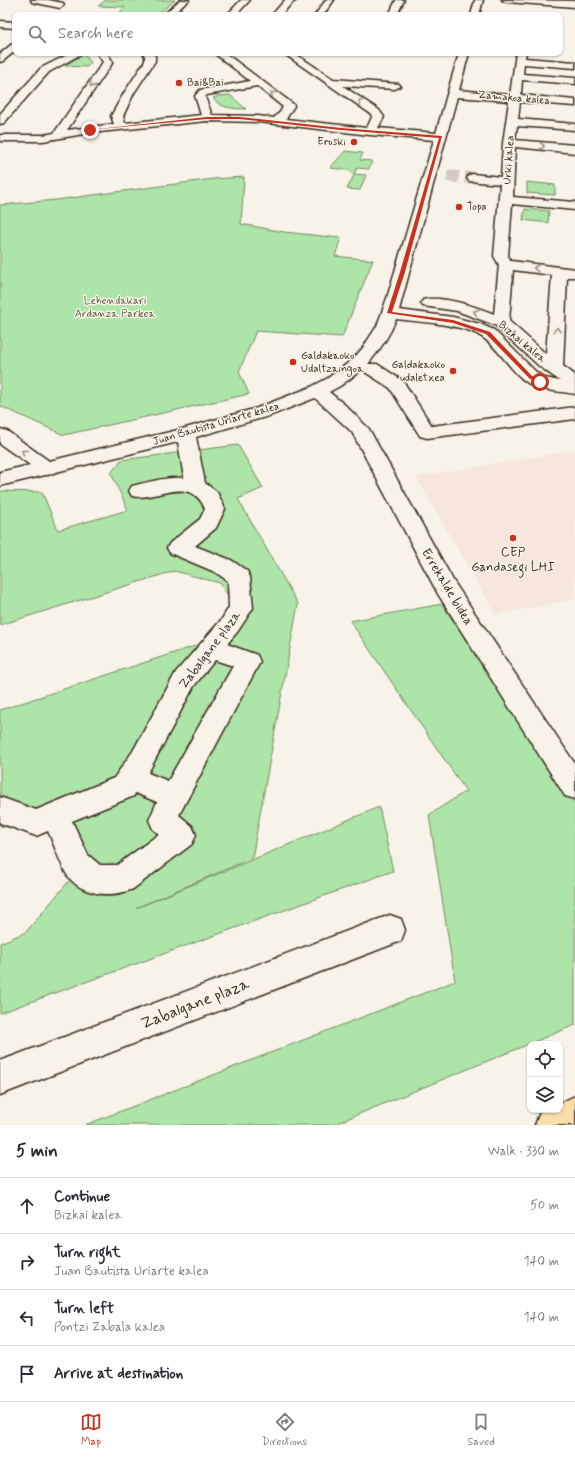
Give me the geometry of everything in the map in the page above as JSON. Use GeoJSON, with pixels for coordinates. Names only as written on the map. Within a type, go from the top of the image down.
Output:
{"type":"FeatureCollection","features":[{"type":"Feature","properties":{"kind":"highway"},"geometry":{"type":"LineString","coordinates":[[553,1125],[575,1114]]}},
{"type":"Feature","properties":{"kind":"street"},"geometry":{"type":"LineString","coordinates":[[35,0],[63,2]]}},
{"type":"Feature","properties":{"kind":"street"},"geometry":{"type":"LineString","coordinates":[[171,12],[185,0]]}},
{"type":"Feature","properties":{"kind":"street"},"geometry":{"type":"LineString","coordinates":[[234,12],[246,0]]}},
{"type":"Feature","properties":{"kind":"street"},"geometry":{"type":"LineString","coordinates":[[279,12],[289,1],[293,0]]}},
{"type":"Feature","properties":{"kind":"street"},"geometry":{"type":"LineString","coordinates":[[321,12],[330,0]]}},
{"type":"Feature","properties":{"kind":"street"},"geometry":{"type":"LineString","coordinates":[[394,12],[400,0]]}},
{"type":"Feature","properties":{"kind":"street"},"geometry":{"type":"LineString","coordinates":[[476,12],[479,0]]}},
{"type":"Feature","properties":{"kind":"street"},"geometry":{"type":"LineString","coordinates":[[506,0],[575,4]]}},
{"type":"Feature","properties":{"kind":"street"},"geometry":{"type":"LineString","coordinates":[[527,10],[528,1]]}},
{"type":"Feature","properties":{"kind":"street"},"geometry":{"type":"LineString","coordinates":[[52,12],[63,2]]}},
{"type":"Feature","properties":{"kind":"street"},"geometry":{"type":"LineString","coordinates":[[0,24],[12,25]]}},
{"type":"Feature","properties":{"kind":"street"},"geometry":{"type":"LineString","coordinates":[[0,60],[12,49]]}},
{"type":"Feature","properties":{"kind":"street"},"geometry":{"type":"LineString","coordinates":[[0,121],[45,70],[72,56]]}},
{"type":"Feature","properties":{"kind":"street"},"geometry":{"type":"LineString","coordinates":[[58,135],[108,62],[104,56]]}},
{"type":"Feature","properties":{"kind":"street"},"geometry":{"type":"LineString","coordinates":[[121,127],[117,116],[150,61],[150,56]]}},
{"type":"Feature","properties":{"kind":"street"},"geometry":{"type":"LineString","coordinates":[[223,56],[288,106],[285,114],[277,121]]}},
{"type":"Feature","properties":{"kind":"street"},"geometry":{"type":"LineString","coordinates":[[292,56],[375,112],[378,117],[370,132]]}},
{"type":"Feature","properties":{"kind":"street","name":"Juan Bautista Uriarte kalea"},"geometry":{"type":"LineString","coordinates":[[48,469],[186,434],[263,412],[317,391],[334,382],[358,364],[369,352],[385,326],[441,137],[463,56]]}},
{"type":"Feature","properties":{"kind":"street"},"geometry":{"type":"LineString","coordinates":[[520,57],[575,64]]}},
{"type":"Feature","properties":{"kind":"street","name":"Urki kalea"},"geometry":{"type":"LineString","coordinates":[[501,322],[506,265],[501,256],[509,143],[520,57]]}},
{"type":"Feature","properties":{"kind":"street"},"geometry":{"type":"LineString","coordinates":[[518,77],[575,81]]}},
{"type":"Feature","properties":{"kind":"street"},"geometry":{"type":"LineString","coordinates":[[331,82],[395,86]]}},
{"type":"Feature","properties":{"kind":"street"},"geometry":{"type":"LineString","coordinates":[[207,118],[200,96],[204,92],[259,83]]}},
{"type":"Feature","properties":{"kind":"street","name":"Zamakoa kalea"},"geometry":{"type":"LineString","coordinates":[[452,93],[575,103]]}},
{"type":"Feature","properties":{"kind":"street"},"geometry":{"type":"LineString","coordinates":[[0,138],[28,138],[207,118],[239,118],[277,121],[370,132],[441,137]]}},
{"type":"Feature","properties":{"kind":"street"},"geometry":{"type":"LineString","coordinates":[[512,122],[575,127]]}},
{"type":"Feature","properties":{"kind":"street"},"geometry":{"type":"LineString","coordinates":[[509,143],[575,149]]}},
{"type":"Feature","properties":{"kind":"street"},"geometry":{"type":"LineString","coordinates":[[473,178],[507,181]]}},
{"type":"Feature","properties":{"kind":"street"},"geometry":{"type":"LineString","coordinates":[[506,200],[575,206]]}},
{"type":"Feature","properties":{"kind":"street"},"geometry":{"type":"LineString","coordinates":[[506,265],[568,272],[554,369]]}},
{"type":"Feature","properties":{"kind":"street","name":"Bizkai kalea"},"geometry":{"type":"LineString","coordinates":[[392,305],[459,307],[501,322],[554,369],[575,383]]}},
{"type":"Feature","properties":{"kind":"street","name":"Bizkai kalea"},"geometry":{"type":"LineString","coordinates":[[392,305],[488,333],[531,377],[540,382],[575,389]]}},
{"type":"Feature","properties":{"kind":"street"},"geometry":{"type":"LineString","coordinates":[[371,368],[398,385],[427,432],[575,413]]}},
{"type":"Feature","properties":{"kind":"street","name":"Errekalde bidea"},"geometry":{"type":"LineString","coordinates":[[317,391],[360,429],[446,588],[575,787]]}},
{"type":"Feature","properties":{"kind":"street"},"geometry":{"type":"LineString","coordinates":[[139,491],[172,484],[195,486],[186,434]]}},
{"type":"Feature","properties":{"kind":"street"},"geometry":{"type":"LineString","coordinates":[[0,435],[48,469]]}},
{"type":"Feature","properties":{"kind":"street"},"geometry":{"type":"LineString","coordinates":[[0,479],[48,469]]}},
{"type":"Feature","properties":{"kind":"street","name":"Zabalgane plaza"},"geometry":{"type":"LineString","coordinates":[[0,810],[36,823],[124,787],[185,679],[230,625],[241,608],[239,577],[224,566],[178,548],[209,523],[215,509],[210,497],[195,486]]}},
{"type":"Feature","properties":{"kind":"street"},"geometry":{"type":"LineString","coordinates":[[55,815],[78,865],[94,879],[122,879],[182,834],[163,820],[174,796],[248,662],[210,648]]}},
{"type":"Feature","properties":{"kind":"street"},"geometry":{"type":"LineString","coordinates":[[130,778],[174,796]]}},
{"type":"Feature","properties":{"kind":"street","name":"Zabalgane plaza"},"geometry":{"type":"LineString","coordinates":[[0,1078],[390,930]]}},
{"type":"Feature","properties":{"kind":"shaded area","name":"CEP Gandasegi LHI"},"geometry":{"type":"Polygon","coordinates":[[[575,450],[575,599],[496,615],[416,477],[575,450]]]}},
{"type":"Feature","properties":{"kind":"green space"},"geometry":{"type":"Polygon","coordinates":[[[106,0],[175,0],[161,12],[120,12],[125,7],[98,6],[106,0]]]}},
{"type":"Feature","properties":{"kind":"green space"},"geometry":{"type":"Polygon","coordinates":[[[80,56],[86,56],[91,63],[87,67],[65,66],[80,56]]]}},
{"type":"Feature","properties":{"kind":"green space"},"geometry":{"type":"Polygon","coordinates":[[[230,95],[246,109],[223,106],[213,98],[230,95]]]}},
{"type":"Feature","properties":{"kind":"green space"},"geometry":{"type":"Polygon","coordinates":[[[345,151],[363,153],[360,160],[372,161],[369,169],[357,168],[354,174],[366,175],[360,190],[347,189],[354,175],[348,170],[330,168],[345,151]]]}},
{"type":"Feature","properties":{"kind":"green space","name":"Lehendakari Ardanza Parkea"},"geometry":{"type":"Polygon","coordinates":[[[244,177],[241,224],[284,232],[341,238],[335,256],[373,260],[342,337],[256,331],[239,372],[249,394],[64,435],[0,406],[0,205],[56,200],[213,179],[244,177]]]}},
{"type":"Feature","properties":{"kind":"green space"},"geometry":{"type":"Polygon","coordinates":[[[527,182],[555,185],[555,195],[527,193],[527,182]]]}},
{"type":"Feature","properties":{"kind":"green space"},"geometry":{"type":"Polygon","coordinates":[[[525,209],[549,211],[548,223],[523,220],[525,209]]]}},
{"type":"Feature","properties":{"kind":"green space"},"geometry":{"type":"Polygon","coordinates":[[[238,445],[263,488],[238,499],[298,604],[252,858],[136,908],[379,807],[393,871],[0,1013],[0,943],[26,932],[74,875],[64,835],[0,826],[0,710],[201,644],[233,603],[220,583],[174,571],[0,625],[0,491],[42,492],[58,530],[128,510],[111,473],[121,460],[238,445]]]}},
{"type":"Feature","properties":{"kind":"green space"},"geometry":{"type":"Polygon","coordinates":[[[442,604],[575,803],[575,1025],[536,1041],[527,1041],[527,1045],[332,1125],[85,1125],[455,981],[429,815],[466,791],[350,621],[442,604]]]}},
{"type":"Feature","properties":{"kind":"tunnel"},"geometry":{"type":"LineString","coordinates":[[447,176],[473,178]]}},
{"type":"Feature","properties":{"kind":"place","name":"Bai&Bai"},"geometry":{"type":"Point","coordinates":[179,83]}},
{"type":"Feature","properties":{"kind":"place","name":"Eroski"},"geometry":{"type":"Point","coordinates":[354,142]}},
{"type":"Feature","properties":{"kind":"place","name":"Topa"},"geometry":{"type":"Point","coordinates":[459,207]}},
{"type":"Feature","properties":{"kind":"place","name":"Galdakaoko Udaltzaingoa"},"geometry":{"type":"Point","coordinates":[293,362]}},
{"type":"Feature","properties":{"kind":"place","name":"Galdakaoko udaletxea"},"geometry":{"type":"Point","coordinates":[453,371]}},
{"type":"Feature","properties":{"kind":"place","name":"CEP Gandasegi LHI"},"geometry":{"type":"Point","coordinates":[513,538]}},
{"type":"Feature","properties":{"kind":"route"},"geometry":{"type":"LineString","coordinates":[[90,130],[207,118],[239,118],[370,132],[441,137],[403,272],[389,313],[453,322],[474,327],[488,333],[531,377],[540,382]]}}]}
